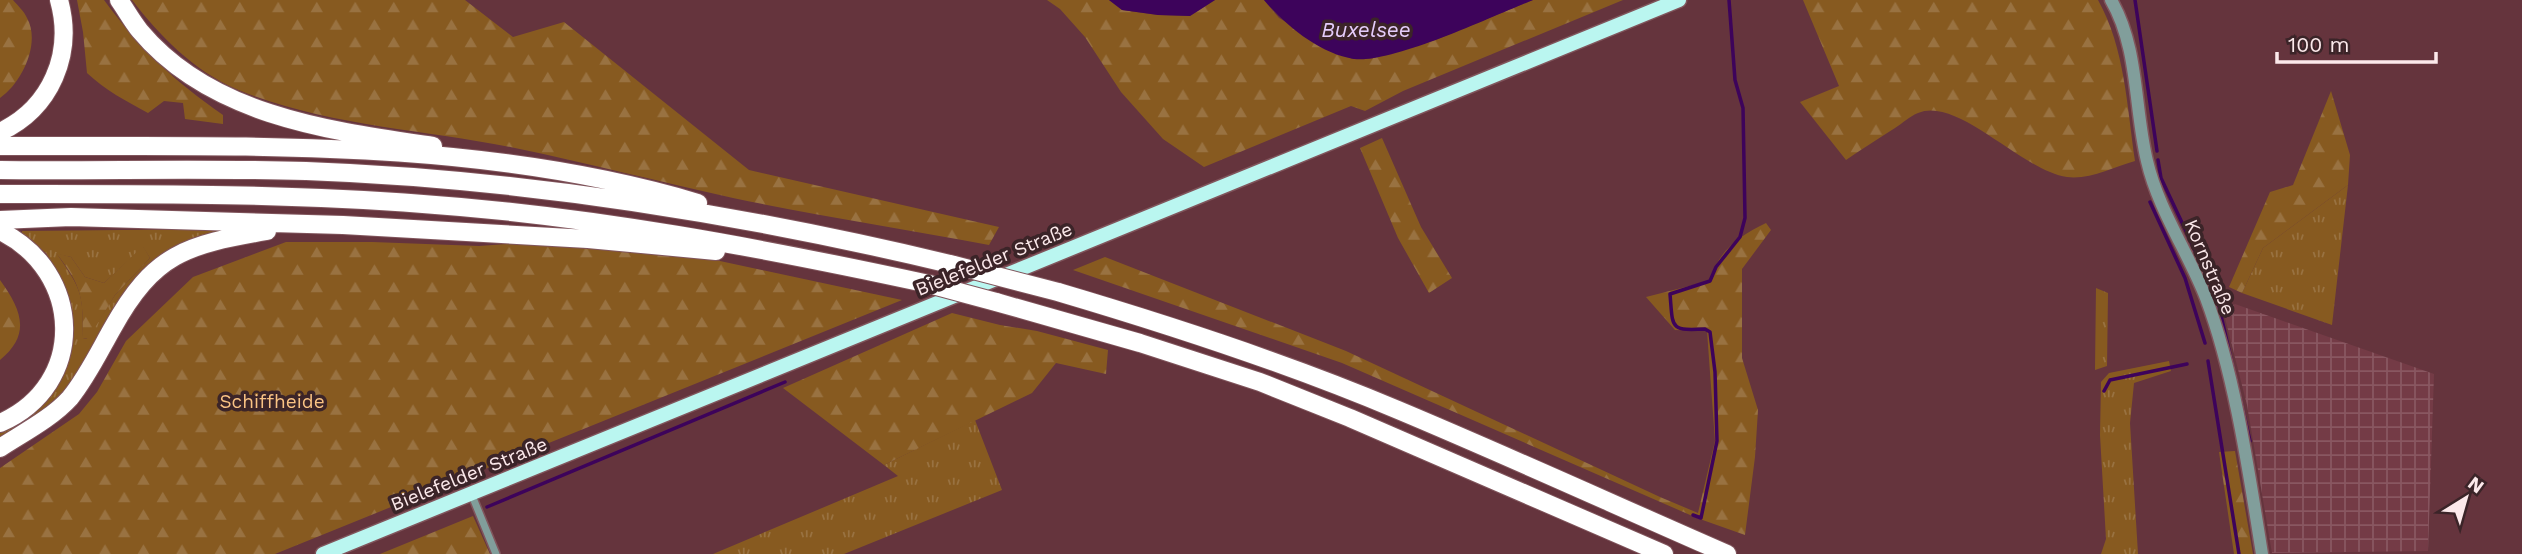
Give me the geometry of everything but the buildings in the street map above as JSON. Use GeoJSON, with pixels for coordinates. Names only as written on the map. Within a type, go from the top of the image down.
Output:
{"type":"FeatureCollection","features":[{"type":"Feature","properties":{"kind":"highway"},"geometry":{"type":"LineString","coordinates":[[0,132],[30,114],[54,80],[60,66],[65,38],[59,0]]}},
{"type":"Feature","properties":{"kind":"highway"},"geometry":{"type":"LineString","coordinates":[[119,0],[140,31],[157,48],[191,76],[227,97],[280,117],[352,134],[462,150],[505,162]]}},
{"type":"Feature","properties":{"kind":"highway"},"geometry":{"type":"LineString","coordinates":[[0,146],[333,149],[505,162],[584,174],[769,225]]}},
{"type":"Feature","properties":{"kind":"highway"},"geometry":{"type":"LineString","coordinates":[[0,170],[307,171],[428,179],[556,191],[850,240],[1058,292],[1157,322],[1332,384],[1397,409],[1727,554]]}},
{"type":"Feature","properties":{"kind":"highway"},"geometry":{"type":"LineString","coordinates":[[0,194],[302,197],[425,204],[550,216],[674,233],[929,284],[1140,343],[1261,382],[1664,554]]}},
{"type":"Feature","properties":{"kind":"highway"},"geometry":{"type":"LineString","coordinates":[[0,220],[71,217],[343,225],[588,239],[813,259]]}},
{"type":"Feature","properties":{"kind":"highway"},"geometry":{"type":"LineString","coordinates":[[0,448],[68,400],[88,371],[124,306],[158,267],[187,249],[215,240],[275,229],[343,225]]}},
{"type":"Feature","properties":{"kind":"highway"},"geometry":{"type":"LineString","coordinates":[[0,231],[32,252],[48,271],[62,307],[64,332],[60,357],[42,391],[25,409],[0,423]]}},
{"type":"Feature","properties":{"kind":"main road","name":"Bielefelder Straße"},"geometry":{"type":"LineString","coordinates":[[323,554],[1679,0]]}},
{"type":"Feature","properties":{"kind":"street","name":"Kornstraße"},"geometry":{"type":"LineString","coordinates":[[2111,0],[2119,12],[2130,52],[2150,172],[2206,299],[2221,347],[2236,409],[2262,554]]}},
{"type":"Feature","properties":{"kind":"street"},"geometry":{"type":"LineString","coordinates":[[471,493],[496,554]]}},
{"type":"Feature","properties":{"kind":"shaded area"},"geometry":{"type":"Polygon","coordinates":[[[2235,304],[2434,374],[2428,551],[2272,553],[2247,405],[2223,310],[2235,304]]]}},
{"type":"Feature","properties":{"kind":"green space"},"geometry":{"type":"Polygon","coordinates":[[[0,0],[13,0],[23,11],[31,28],[32,39],[22,73],[0,98],[0,0]]]}},
{"type":"Feature","properties":{"kind":"green space"},"geometry":{"type":"Polygon","coordinates":[[[77,0],[104,0],[159,63],[223,115],[223,124],[185,119],[183,103],[164,101],[148,113],[94,79],[87,73],[77,0]]]}},
{"type":"Feature","properties":{"kind":"green space"},"geometry":{"type":"Polygon","coordinates":[[[132,0],[465,0],[513,37],[564,22],[749,170],[999,227],[989,245],[733,198],[515,148],[304,111],[236,89],[206,72],[178,51],[132,0]]]}},
{"type":"Feature","properties":{"kind":"green space"},"geometry":{"type":"Polygon","coordinates":[[[1047,0],[1109,0],[1122,10],[1190,16],[1215,0],[1264,0],[1279,18],[1352,59],[1370,59],[1433,41],[1533,0],[1623,0],[1403,91],[1365,111],[1351,106],[1204,167],[1163,139],[1121,92],[1085,37],[1060,9],[1047,0]]]}},
{"type":"Feature","properties":{"kind":"green space"},"geometry":{"type":"Polygon","coordinates":[[[1803,0],[2098,0],[2107,18],[2119,58],[2135,161],[2093,175],[2067,177],[2049,172],[2030,162],[1971,124],[1952,115],[1934,111],[1912,116],[1846,160],[1800,102],[1839,86],[1803,0]]]}},
{"type":"Feature","properties":{"kind":"green space"},"geometry":{"type":"Polygon","coordinates":[[[2331,91],[2350,155],[2348,185],[2263,248],[2242,293],[2229,287],[2270,192],[2293,185],[2331,91]]]}},
{"type":"Feature","properties":{"kind":"green space"},"geometry":{"type":"Polygon","coordinates":[[[1382,138],[1421,227],[1452,278],[1429,293],[1398,238],[1360,148],[1382,138]]]}},
{"type":"Feature","properties":{"kind":"green space"},"geometry":{"type":"Polygon","coordinates":[[[2348,185],[2332,325],[2242,293],[2263,248],[2348,185]]]}},
{"type":"Feature","properties":{"kind":"green space"},"geometry":{"type":"Polygon","coordinates":[[[1766,223],[1771,230],[1742,269],[1742,358],[1758,410],[1745,535],[1697,518],[1342,363],[1073,270],[1105,257],[1346,351],[1698,513],[1715,441],[1707,331],[1675,330],[1646,297],[1709,281],[1724,252],[1747,233],[1766,223]]]}},
{"type":"Feature","properties":{"kind":"green space"},"geometry":{"type":"Polygon","coordinates":[[[224,229],[224,232],[186,244],[62,395],[32,419],[0,438],[0,431],[69,354],[73,323],[59,275],[46,253],[22,234],[22,231],[224,229]],[[143,247],[104,283],[85,277],[71,257],[57,254],[72,276],[79,293],[83,338],[87,339],[115,295],[150,258],[143,247]]]}},
{"type":"Feature","properties":{"kind":"green space","name":"Schiffheide"},"geometry":{"type":"Polygon","coordinates":[[[286,242],[479,246],[521,243],[706,258],[902,300],[275,554],[0,554],[0,468],[79,414],[97,392],[126,341],[193,277],[286,242]]]}},
{"type":"Feature","properties":{"kind":"green space"},"geometry":{"type":"Polygon","coordinates":[[[143,246],[150,258],[115,295],[88,339],[83,338],[79,292],[71,274],[56,253],[71,257],[85,277],[104,283],[143,246]]]}},
{"type":"Feature","properties":{"kind":"green space"},"geometry":{"type":"Polygon","coordinates":[[[0,280],[18,311],[20,331],[10,350],[0,360],[0,280]]]}},
{"type":"Feature","properties":{"kind":"green space"},"geometry":{"type":"Polygon","coordinates":[[[2096,288],[2108,293],[2107,366],[2095,370],[2096,288]]]}},
{"type":"Feature","properties":{"kind":"green space"},"geometry":{"type":"Polygon","coordinates":[[[952,313],[1037,331],[1108,350],[1106,374],[1056,363],[1032,393],[884,465],[783,388],[952,313]]]}},
{"type":"Feature","properties":{"kind":"green space"},"geometry":{"type":"Polygon","coordinates":[[[2169,361],[2171,371],[2134,383],[2130,423],[2138,554],[2101,554],[2106,539],[2100,435],[2101,382],[2109,373],[2169,361]]]}},
{"type":"Feature","properties":{"kind":"green space"},"geometry":{"type":"Polygon","coordinates":[[[975,420],[1002,490],[844,554],[713,554],[898,476],[884,465],[975,420]]]}},
{"type":"Feature","properties":{"kind":"green space"},"geometry":{"type":"Polygon","coordinates":[[[2235,451],[2253,554],[2234,554],[2219,452],[2235,451]]]}},
{"type":"Feature","properties":{"kind":"green space"},"geometry":{"type":"Polygon","coordinates":[[[473,516],[490,554],[380,554],[473,516]]]}},
{"type":"Feature","properties":{"kind":"water"},"geometry":{"type":"Polygon","coordinates":[[[1109,0],[1215,0],[1190,16],[1122,10],[1109,0]]]}},
{"type":"Feature","properties":{"kind":"water","name":"Buxelsee"},"geometry":{"type":"Polygon","coordinates":[[[1264,0],[1533,0],[1417,47],[1371,59],[1354,59],[1316,45],[1282,19],[1264,0]]]}},
{"type":"Feature","properties":{"kind":"waterway"},"geometry":{"type":"LineString","coordinates":[[1693,515],[1701,518],[1717,441],[1715,372],[1710,332],[1705,329],[1679,328],[1675,325],[1670,294],[1710,281],[1716,267],[1740,237],[1745,218],[1743,108],[1735,80],[1729,0]]}},
{"type":"Feature","properties":{"kind":"waterway"},"geometry":{"type":"LineString","coordinates":[[2135,0],[2157,151]]}},
{"type":"Feature","properties":{"kind":"waterway"},"geometry":{"type":"LineString","coordinates":[[2158,160],[2161,178],[2209,280]]}},
{"type":"Feature","properties":{"kind":"waterway"},"geometry":{"type":"LineString","coordinates":[[2150,202],[2185,278],[2205,343]]}},
{"type":"Feature","properties":{"kind":"waterway"},"geometry":{"type":"LineString","coordinates":[[2219,307],[2250,441]]}},
{"type":"Feature","properties":{"kind":"waterway"},"geometry":{"type":"LineString","coordinates":[[2208,361],[2239,554]]}},
{"type":"Feature","properties":{"kind":"waterway"},"geometry":{"type":"LineString","coordinates":[[2104,391],[2110,380],[2187,364]]}},
{"type":"Feature","properties":{"kind":"waterway"},"geometry":{"type":"LineString","coordinates":[[487,507],[785,382]]}}]}
